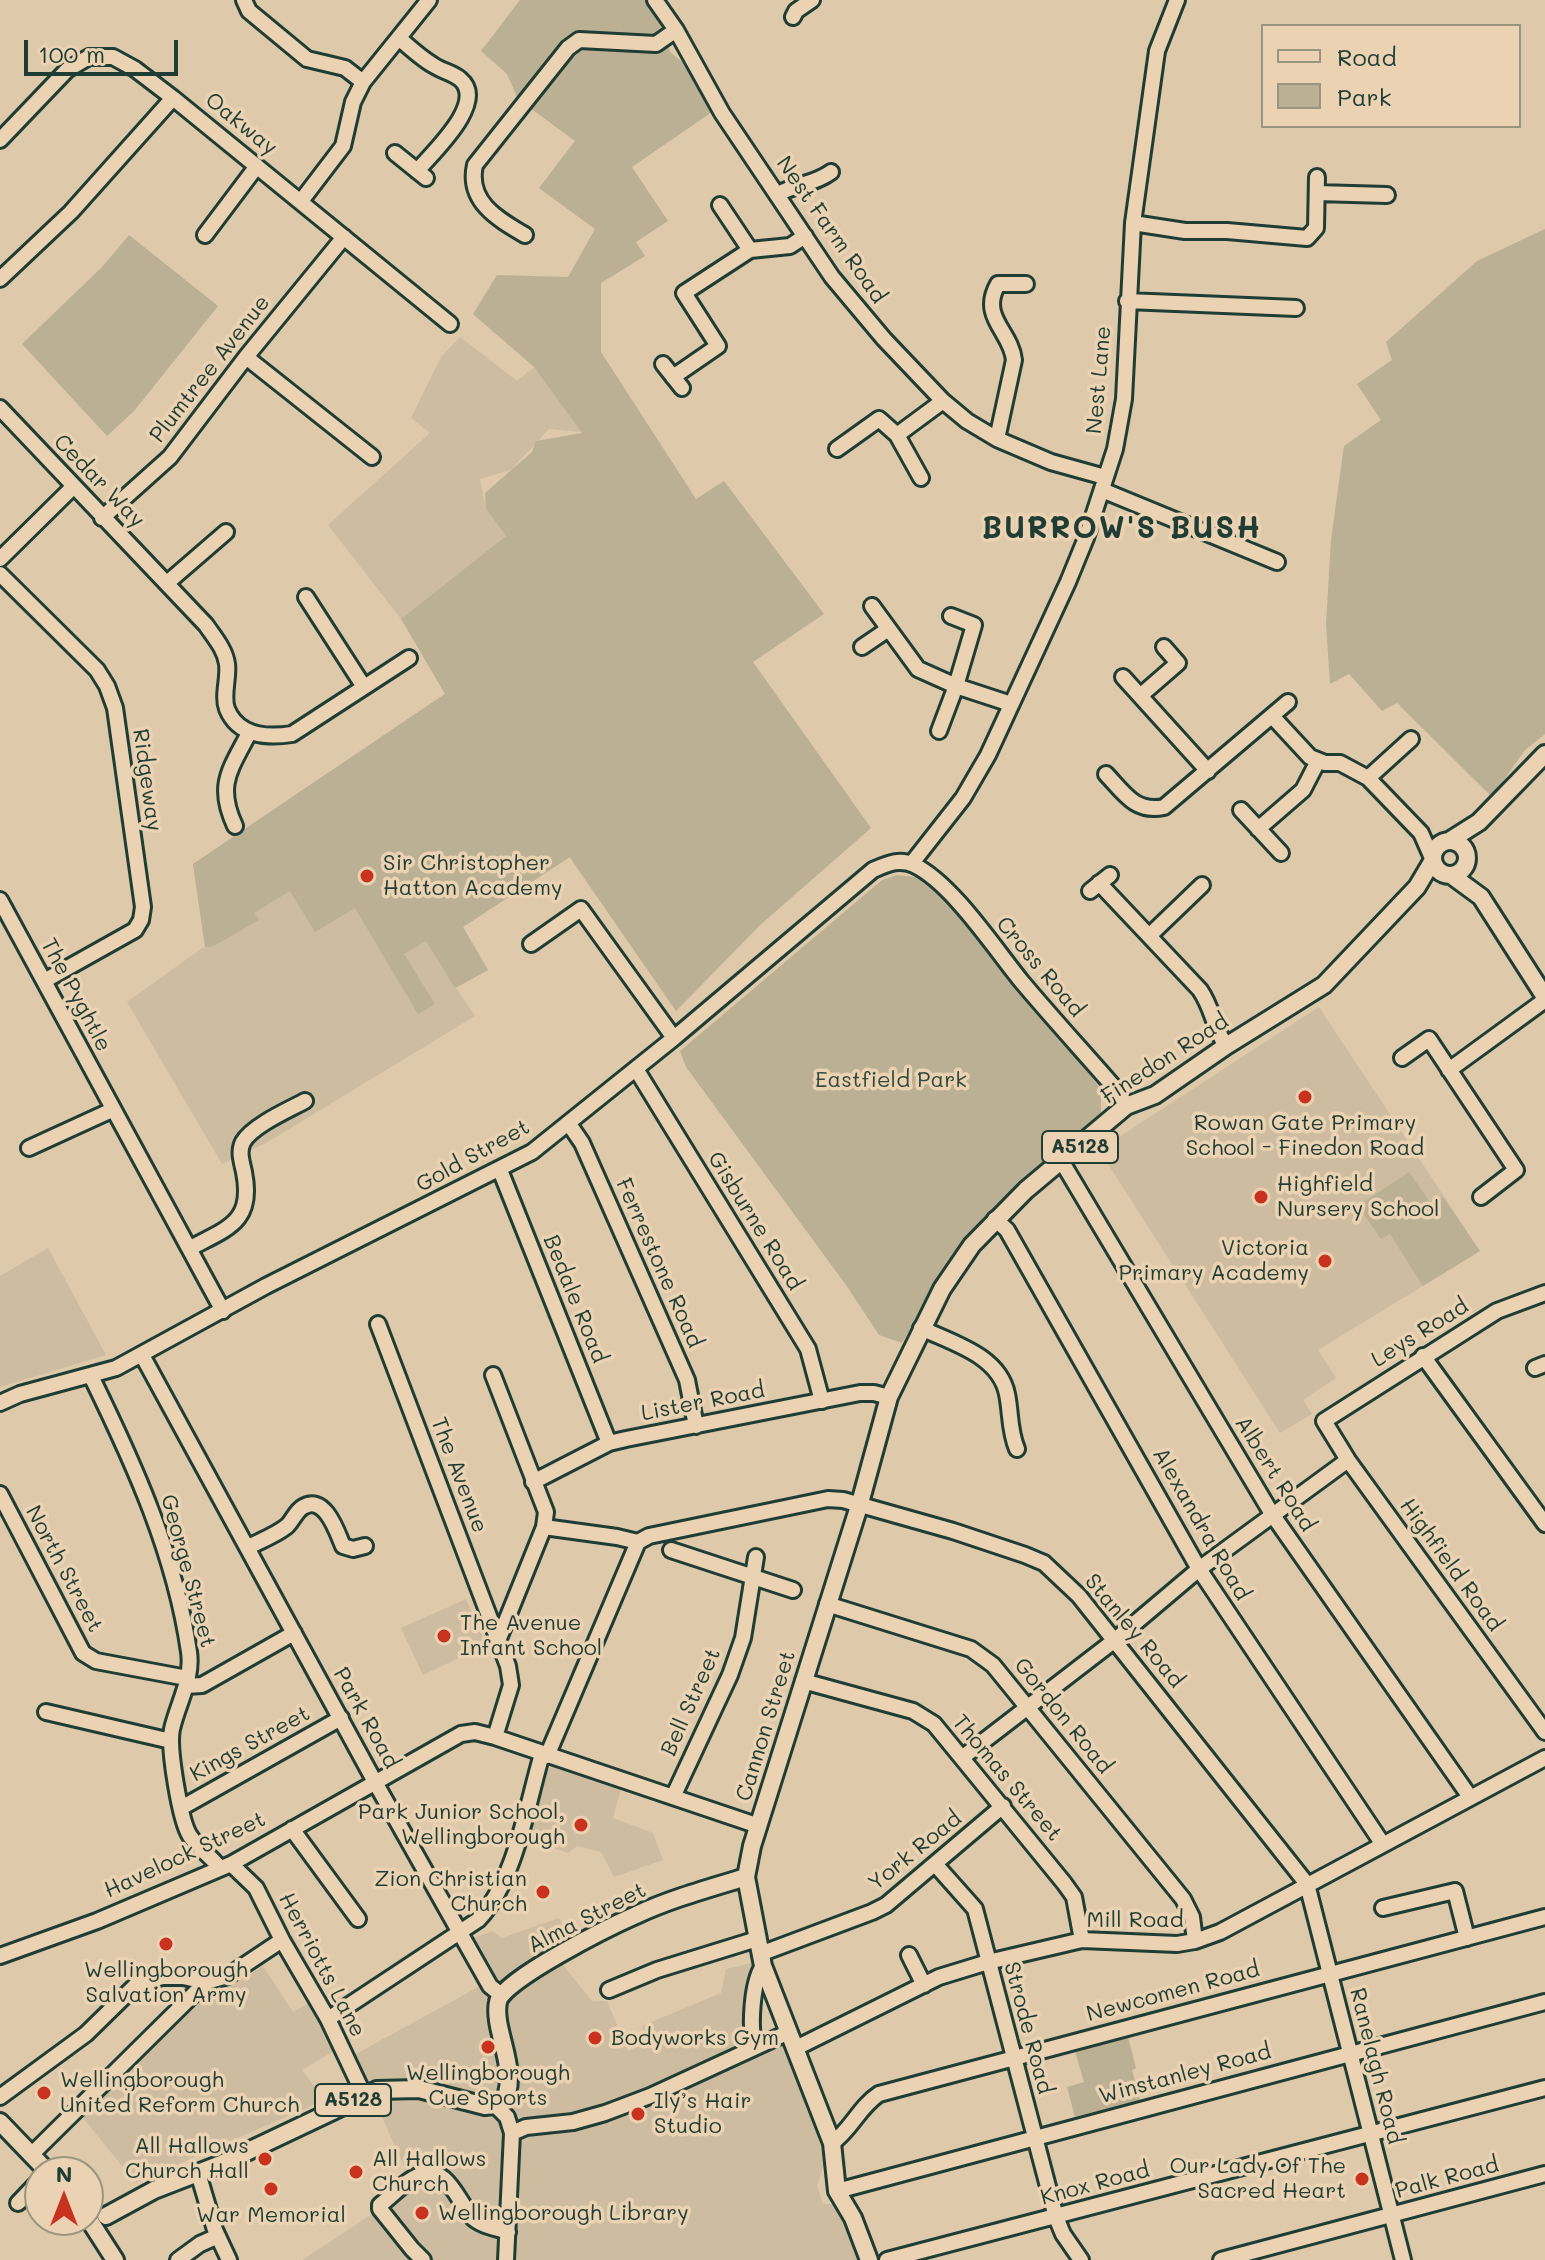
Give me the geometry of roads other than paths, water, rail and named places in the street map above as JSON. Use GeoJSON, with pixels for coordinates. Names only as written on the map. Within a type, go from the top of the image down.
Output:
{"type":"FeatureCollection","features":[{"type":"Feature","properties":{"kind":"main road"},"geometry":{"type":"LineString","coordinates":[[1545,754],[1479,822],[1436,848],[1432,859],[1437,869],[1481,897],[1545,998]]}},
{"type":"Feature","properties":{"kind":"main road"},"geometry":{"type":"LineString","coordinates":[[1448,875],[1460,872],[1479,822]]}},
{"type":"Feature","properties":{"kind":"main road"},"geometry":{"type":"LineString","coordinates":[[1447,841],[1459,843],[1481,889],[1481,897]]}},
{"type":"Feature","properties":{"kind":"main road","name":"Finedon Road"},"geometry":{"type":"LineString","coordinates":[[860,1503],[889,1397],[921,1328],[942,1289],[972,1245],[995,1219],[1126,1106],[1155,1095],[1324,985],[1417,887],[1432,859]]}},
{"type":"Feature","properties":{"kind":"main road","name":"Finedon Road"},"geometry":{"type":"LineString","coordinates":[[1417,887],[1448,875]]}},
{"type":"Feature","properties":{"kind":"main road","name":"Cannon Street"},"geometry":{"type":"LineString","coordinates":[[793,2040],[760,1953],[746,1877],[750,1851],[860,1503]]}},
{"type":"Feature","properties":{"kind":"main road","name":"Alma Street"},"geometry":{"type":"LineString","coordinates":[[500,1994],[531,1971],[637,1914],[746,1877]]}},
{"type":"Feature","properties":{"kind":"main road"},"geometry":{"type":"LineString","coordinates":[[496,2106],[502,2104],[507,2096],[508,2067],[497,2006],[500,1994]]}},
{"type":"Feature","properties":{"kind":"main road","name":"A5128"},"geometry":{"type":"LineString","coordinates":[[793,2040],[832,2143],[837,2191],[853,2218],[869,2260]]}},
{"type":"Feature","properties":{"kind":"main road","name":"A5128"},"geometry":{"type":"LineString","coordinates":[[106,2216],[154,2190],[273,2140],[377,2090],[405,2087],[496,2106]]}},
{"type":"Feature","properties":{"kind":"main road"},"geometry":{"type":"LineString","coordinates":[[0,2122],[31,2155]]}},
{"type":"Feature","properties":{"kind":"main road"},"geometry":{"type":"LineString","coordinates":[[105,2243],[103,2231],[106,2216]]}},
{"type":"Feature","properties":{"kind":"main road"},"geometry":{"type":"LineString","coordinates":[[101,2236],[115,2260]]}},
{"type":"Feature","properties":{"kind":"street"},"geometry":{"type":"LineString","coordinates":[[244,0],[249,11],[307,59],[345,68],[363,82]]}},
{"type":"Feature","properties":{"kind":"street"},"geometry":{"type":"LineString","coordinates":[[301,201],[343,146],[353,102],[363,82],[429,0]]}},
{"type":"Feature","properties":{"kind":"street","name":"Nest Farm Road"},"geometry":{"type":"LineString","coordinates":[[655,0],[676,30],[722,113],[832,277],[943,401],[967,421],[997,439],[1277,562]]}},
{"type":"Feature","properties":{"kind":"street"},"geometry":{"type":"LineString","coordinates":[[793,17],[796,11],[812,0]]}},
{"type":"Feature","properties":{"kind":"street","name":"Nest Lane"},"geometry":{"type":"LineString","coordinates":[[912,863],[963,798],[988,755],[1068,582],[1115,449],[1124,399],[1133,223],[1157,51],[1177,0]]}},
{"type":"Feature","properties":{"kind":"street"},"geometry":{"type":"LineString","coordinates":[[525,235],[506,224],[478,199],[472,182],[475,165],[568,48],[579,40],[656,44],[676,30]]}},
{"type":"Feature","properties":{"kind":"street"},"geometry":{"type":"LineString","coordinates":[[395,153],[422,174],[465,113],[469,92],[457,76],[433,66],[399,38]]}},
{"type":"Feature","properties":{"kind":"street","name":"Oakway"},"geometry":{"type":"LineString","coordinates":[[0,140],[67,70],[89,57],[113,57],[135,69],[173,98],[450,324]]}},
{"type":"Feature","properties":{"kind":"street"},"geometry":{"type":"LineString","coordinates":[[0,279],[71,212],[173,98]]}},
{"type":"Feature","properties":{"kind":"street"},"geometry":{"type":"LineString","coordinates":[[205,235],[257,166]]}},
{"type":"Feature","properties":{"kind":"street"},"geometry":{"type":"LineString","coordinates":[[778,194],[790,187],[819,181],[831,172]]}},
{"type":"Feature","properties":{"kind":"street"},"geometry":{"type":"LineString","coordinates":[[1133,223],[1185,231],[1227,231],[1307,238],[1316,228],[1317,177]]}},
{"type":"Feature","properties":{"kind":"street"},"geometry":{"type":"LineString","coordinates":[[1317,193],[1387,195]]}},
{"type":"Feature","properties":{"kind":"street"},"geometry":{"type":"LineString","coordinates":[[720,205],[750,250]]}},
{"type":"Feature","properties":{"kind":"street"},"geometry":{"type":"LineString","coordinates":[[663,364],[678,382],[718,346],[684,293],[750,250],[790,246],[805,236]]}},
{"type":"Feature","properties":{"kind":"street","name":"Plumtree Avenue"},"geometry":{"type":"LineString","coordinates":[[102,518],[170,457],[246,357],[344,237]]}},
{"type":"Feature","properties":{"kind":"street"},"geometry":{"type":"LineString","coordinates":[[997,439],[1014,360],[1013,349],[996,323],[992,310],[994,291],[998,284],[1005,282],[1026,284]]}},
{"type":"Feature","properties":{"kind":"street"},"geometry":{"type":"LineString","coordinates":[[1127,301],[1296,308]]}},
{"type":"Feature","properties":{"kind":"street"},"geometry":{"type":"LineString","coordinates":[[246,357],[372,457]]}},
{"type":"Feature","properties":{"kind":"street"},"geometry":{"type":"LineString","coordinates":[[897,435],[943,401]]}},
{"type":"Feature","properties":{"kind":"street","name":"Cedar Way"},"geometry":{"type":"LineString","coordinates":[[0,408],[206,625],[221,648],[227,665],[226,707],[249,733]]}},
{"type":"Feature","properties":{"kind":"street"},"geometry":{"type":"LineString","coordinates":[[837,449],[879,419],[897,435],[921,478]]}},
{"type":"Feature","properties":{"kind":"street"},"geometry":{"type":"LineString","coordinates":[[0,559],[73,487]]}},
{"type":"Feature","properties":{"kind":"street"},"geometry":{"type":"LineString","coordinates":[[167,583],[226,532]]}},
{"type":"Feature","properties":{"kind":"street","name":"Ridgeway"},"geometry":{"type":"LineString","coordinates":[[0,574],[97,670],[107,686],[115,708],[143,907],[135,930],[44,981]]}},
{"type":"Feature","properties":{"kind":"street"},"geometry":{"type":"LineString","coordinates":[[306,597],[364,687]]}},
{"type":"Feature","properties":{"kind":"street"},"geometry":{"type":"LineString","coordinates":[[872,606],[918,669],[956,686],[1011,704]]}},
{"type":"Feature","properties":{"kind":"street"},"geometry":{"type":"LineString","coordinates":[[939,731],[974,625],[951,616]]}},
{"type":"Feature","properties":{"kind":"street"},"geometry":{"type":"LineString","coordinates":[[862,647],[887,630]]}},
{"type":"Feature","properties":{"kind":"street"},"geometry":{"type":"LineString","coordinates":[[1140,696],[1178,663],[1164,647]]}},
{"type":"Feature","properties":{"kind":"street"},"geometry":{"type":"LineString","coordinates":[[235,826],[225,804],[228,774],[249,733],[271,737],[292,734],[409,658]]}},
{"type":"Feature","properties":{"kind":"street"},"geometry":{"type":"LineString","coordinates":[[1123,677],[1208,771]]}},
{"type":"Feature","properties":{"kind":"street"},"geometry":{"type":"LineString","coordinates":[[1106,774],[1130,800],[1152,810],[1164,807],[1288,702]]}},
{"type":"Feature","properties":{"kind":"street"},"geometry":{"type":"LineString","coordinates":[[1272,716],[1310,757],[1340,763],[1368,778],[1421,833],[1432,859]]}},
{"type":"Feature","properties":{"kind":"street"},"geometry":{"type":"LineString","coordinates":[[1368,778],[1411,739]]}},
{"type":"Feature","properties":{"kind":"street"},"geometry":{"type":"LineString","coordinates":[[1258,829],[1303,790],[1318,761]]}},
{"type":"Feature","properties":{"kind":"street"},"geometry":{"type":"LineString","coordinates":[[1241,810],[1281,853]]}},
{"type":"Feature","properties":{"kind":"street"},"geometry":{"type":"LineString","coordinates":[[1421,833],[1447,841]]}},
{"type":"Feature","properties":{"kind":"street","name":"Gold Street"},"geometry":{"type":"LineString","coordinates":[[0,1403],[20,1394],[91,1376],[142,1355],[266,1286],[532,1152],[674,1038],[873,870],[894,861],[912,863]]}},
{"type":"Feature","properties":{"kind":"street","name":"Cross Road"},"geometry":{"type":"LineString","coordinates":[[912,863],[948,891],[1120,1094],[1126,1106]]}},
{"type":"Feature","properties":{"kind":"street"},"geometry":{"type":"LineString","coordinates":[[1100,883],[1200,990],[1210,1004],[1215,1029],[1226,1046]]}},
{"type":"Feature","properties":{"kind":"street"},"geometry":{"type":"LineString","coordinates":[[1150,935],[1202,885]]}},
{"type":"Feature","properties":{"kind":"street","name":"The Pyghtle"},"geometry":{"type":"LineString","coordinates":[[0,900],[223,1311]]}},
{"type":"Feature","properties":{"kind":"street"},"geometry":{"type":"LineString","coordinates":[[531,944],[581,909],[674,1038]]}},
{"type":"Feature","properties":{"kind":"street"},"geometry":{"type":"LineString","coordinates":[[1449,1070],[1545,998]]}},
{"type":"Feature","properties":{"kind":"street"},"geometry":{"type":"LineString","coordinates":[[1402,1058],[1429,1039],[1516,1170],[1481,1197]]}},
{"type":"Feature","properties":{"kind":"street","name":"Gisburne Road"},"geometry":{"type":"LineString","coordinates":[[636,1069],[808,1349],[822,1401]]}},
{"type":"Feature","properties":{"kind":"street"},"geometry":{"type":"LineString","coordinates":[[190,1248],[233,1224],[241,1216],[247,1187],[240,1154],[241,1145],[248,1135],[305,1101]]}},
{"type":"Feature","properties":{"kind":"street"},"geometry":{"type":"LineString","coordinates":[[29,1148],[112,1110]]}},
{"type":"Feature","properties":{"kind":"street","name":"Ferrestone Road"},"geometry":{"type":"LineString","coordinates":[[569,1124],[582,1143],[687,1380],[696,1426]]}},
{"type":"Feature","properties":{"kind":"street","name":"Albert Road"},"geometry":{"type":"LineString","coordinates":[[1062,1162],[1272,1514],[1470,1797]]}},
{"type":"Feature","properties":{"kind":"street","name":"Bedale Road"},"geometry":{"type":"LineString","coordinates":[[500,1170],[609,1443]]}},
{"type":"Feature","properties":{"kind":"street","name":"Alexandra Road"},"geometry":{"type":"LineString","coordinates":[[995,1219],[1007,1230],[1199,1569],[1382,1843]]}},
{"type":"Feature","properties":{"kind":"street","name":"Leys Road"},"geometry":{"type":"LineString","coordinates":[[1324,1421],[1497,1311],[1545,1293]]}},
{"type":"Feature","properties":{"kind":"street","name":"The Avenue"},"geometry":{"type":"LineString","coordinates":[[378,1324],[508,1666],[511,1685],[495,1737]]}},
{"type":"Feature","properties":{"kind":"street"},"geometry":{"type":"LineString","coordinates":[[921,1328],[982,1357],[994,1368],[1006,1390],[1002,1434],[1017,1449]]}},
{"type":"Feature","properties":{"kind":"street","name":"Park Road"},"geometry":{"type":"LineString","coordinates":[[142,1355],[375,1782],[490,1986],[500,1994]]}},
{"type":"Feature","properties":{"kind":"street"},"geometry":{"type":"LineString","coordinates":[[1423,1356],[1545,1524]]}},
{"type":"Feature","properties":{"kind":"street"},"geometry":{"type":"LineString","coordinates":[[493,1375],[546,1512],[544,1527],[498,1641]]}},
{"type":"Feature","properties":{"kind":"street","name":"George Street"},"geometry":{"type":"LineString","coordinates":[[91,1376],[135,1466],[159,1529],[189,1653],[187,1682],[171,1741],[184,1826],[192,1839],[225,1865]]}},
{"type":"Feature","properties":{"kind":"street","name":"Lister Road"},"geometry":{"type":"LineString","coordinates":[[533,1482],[609,1443],[822,1401],[874,1393],[889,1397]]}},
{"type":"Feature","properties":{"kind":"street","name":"Highfield Road"},"geometry":{"type":"LineString","coordinates":[[1324,1421],[1348,1460],[1545,1732]]}},
{"type":"Feature","properties":{"kind":"street"},"geometry":{"type":"LineString","coordinates":[[963,1757],[1115,1640],[1199,1569],[1348,1460]]}},
{"type":"Feature","properties":{"kind":"street","name":"North Street"},"geometry":{"type":"LineString","coordinates":[[0,1494],[83,1653],[96,1661],[187,1682]]}},
{"type":"Feature","properties":{"kind":"street","name":"Stanley Road"},"geometry":{"type":"LineString","coordinates":[[638,1542],[673,1530],[828,1499],[860,1503],[1044,1563],[1079,1596],[1307,1884]]}},
{"type":"Feature","properties":{"kind":"street"},"geometry":{"type":"LineString","coordinates":[[248,1547],[286,1526],[301,1507],[311,1504],[320,1506],[328,1514],[343,1546],[353,1549],[365,1546]]}},
{"type":"Feature","properties":{"kind":"street"},"geometry":{"type":"LineString","coordinates":[[328,2019],[478,1920],[491,1906],[505,1879],[545,1755],[638,1542],[544,1527]]}},
{"type":"Feature","properties":{"kind":"street"},"geometry":{"type":"LineString","coordinates":[[671,1550],[793,1590]]}},
{"type":"Feature","properties":{"kind":"street","name":"Bell Street"},"geometry":{"type":"LineString","coordinates":[[673,1797],[730,1675],[743,1638],[756,1557]]}},
{"type":"Feature","properties":{"kind":"street","name":"Gordon Road"},"geometry":{"type":"LineString","coordinates":[[827,1604],[971,1649],[993,1665],[1183,1899],[1192,1917],[1195,1941]]}},
{"type":"Feature","properties":{"kind":"street"},"geometry":{"type":"LineString","coordinates":[[187,1682],[202,1685],[294,1633]]}},
{"type":"Feature","properties":{"kind":"street","name":"Thomas Street"},"geometry":{"type":"LineString","coordinates":[[803,1681],[913,1711],[934,1724],[1074,1897],[1082,1940]]}},
{"type":"Feature","properties":{"kind":"street"},"geometry":{"type":"LineString","coordinates":[[46,1712],[171,1741]]}},
{"type":"Feature","properties":{"kind":"street","name":"Kings Street"},"geometry":{"type":"LineString","coordinates":[[181,1808],[341,1718]]}},
{"type":"Feature","properties":{"kind":"street","name":"Havelock Street"},"geometry":{"type":"LineString","coordinates":[[0,1956],[97,1921],[225,1865],[461,1734],[475,1732],[495,1737],[759,1826]]}},
{"type":"Feature","properties":{"kind":"street","name":"Mill Road"},"geometry":{"type":"LineString","coordinates":[[512,2140],[526,2127],[573,2122],[605,2113],[650,2096],[755,2046],[793,2040],[939,1977],[988,1962],[1082,1940],[1177,1944],[1220,1932],[1545,1758]]}},
{"type":"Feature","properties":{"kind":"street","name":"York Road"},"geometry":{"type":"LineString","coordinates":[[609,1990],[657,1970],[760,1953],[872,1912],[886,1905],[1003,1806]]}},
{"type":"Feature","properties":{"kind":"street"},"geometry":{"type":"LineString","coordinates":[[292,1829],[358,1919]]}},
{"type":"Feature","properties":{"kind":"street","name":"Strode Road"},"geometry":{"type":"LineString","coordinates":[[935,1864],[975,1909],[1056,2217]]}},
{"type":"Feature","properties":{"kind":"street","name":"Herriotts Lane"},"geometry":{"type":"LineString","coordinates":[[225,1865],[256,1888],[328,2019],[364,2095]]}},
{"type":"Feature","properties":{"kind":"street","name":"Ranelagh Road"},"geometry":{"type":"LineString","coordinates":[[1307,1884],[1403,2260]]}},
{"type":"Feature","properties":{"kind":"street"},"geometry":{"type":"LineString","coordinates":[[1383,1908],[1455,1891],[1467,1938]]}},
{"type":"Feature","properties":{"kind":"street","name":"Newcomen Road"},"geometry":{"type":"LineString","coordinates":[[832,2143],[841,2137],[869,2100],[879,2094],[1545,1917]]}},
{"type":"Feature","properties":{"kind":"street"},"geometry":{"type":"LineString","coordinates":[[0,2097],[86,2034],[136,1985],[162,1977],[206,1982],[228,1976],[282,1940]]}},
{"type":"Feature","properties":{"kind":"street","name":"Cannon Street"},"geometry":{"type":"LineString","coordinates":[[755,2046],[751,2035],[760,1953]]}},
{"type":"Feature","properties":{"kind":"street"},"geometry":{"type":"LineString","coordinates":[[909,1955],[924,1985]]}},
{"type":"Feature","properties":{"kind":"street"},"geometry":{"type":"LineString","coordinates":[[31,2155],[206,1982]]}},
{"type":"Feature","properties":{"kind":"street","name":"Winstanley Road"},"geometry":{"type":"LineString","coordinates":[[837,2191],[1545,2002]]}},
{"type":"Feature","properties":{"kind":"street","name":"Knox Road"},"geometry":{"type":"LineString","coordinates":[[887,2260],[1545,2088]]}},
{"type":"Feature","properties":{"kind":"street"},"geometry":{"type":"LineString","coordinates":[[496,2106],[507,2117],[512,2140],[506,2259]]}},
{"type":"Feature","properties":{"kind":"street"},"geometry":{"type":"LineString","coordinates":[[198,2173],[229,2260]]}},
{"type":"Feature","properties":{"kind":"street","name":"Palk Road"},"geometry":{"type":"LineString","coordinates":[[1221,2260],[1545,2174]]}},
{"type":"Feature","properties":{"kind":"street"},"geometry":{"type":"LineString","coordinates":[[423,2260],[380,2209],[380,2205],[418,2175],[438,2175],[447,2181],[473,2218],[508,2232]]}},
{"type":"Feature","properties":{"kind":"street"},"geometry":{"type":"LineString","coordinates":[[18,2203],[24,2197]]}},
{"type":"Feature","properties":{"kind":"street"},"geometry":{"type":"LineString","coordinates":[[1056,2217],[1063,2234],[1081,2260]]}},
{"type":"Feature","properties":{"kind":"street"},"geometry":{"type":"LineString","coordinates":[[178,2260],[200,2244],[218,2236]]}},
{"type":"Feature","properties":{"kind":"place","name":"Sir Christopher Hatton Academy"},"geometry":{"type":"Point","coordinates":[367,876]}},
{"type":"Feature","properties":{"kind":"place","name":"Rowan Gate Primary School - Finedon Road"},"geometry":{"type":"Point","coordinates":[1305,1097]}},
{"type":"Feature","properties":{"kind":"place","name":"Highfield Nursery School"},"geometry":{"type":"Point","coordinates":[1261,1197]}},
{"type":"Feature","properties":{"kind":"place","name":"Victoria Primary Academy"},"geometry":{"type":"Point","coordinates":[1325,1261]}},
{"type":"Feature","properties":{"kind":"place","name":"The Avenue Infant School"},"geometry":{"type":"Point","coordinates":[444,1636]}},
{"type":"Feature","properties":{"kind":"place","name":"Park Junior School, Wellingborough"},"geometry":{"type":"Point","coordinates":[581,1825]}},
{"type":"Feature","properties":{"kind":"place","name":"Zion Christian Church"},"geometry":{"type":"Point","coordinates":[543,1892]}},
{"type":"Feature","properties":{"kind":"place","name":"Wellingborough Salvation Army"},"geometry":{"type":"Point","coordinates":[166,1944]}},
{"type":"Feature","properties":{"kind":"place","name":"Bodyworks Gym"},"geometry":{"type":"Point","coordinates":[595,2038]}},
{"type":"Feature","properties":{"kind":"place","name":"Wellingborough Cue Sports"},"geometry":{"type":"Point","coordinates":[488,2047]}},
{"type":"Feature","properties":{"kind":"place","name":"Wellingborough United Reform Church"},"geometry":{"type":"Point","coordinates":[44,2093]}},
{"type":"Feature","properties":{"kind":"place","name":"Ily’s Hair Studio"},"geometry":{"type":"Point","coordinates":[638,2114]}},
{"type":"Feature","properties":{"kind":"place","name":"All Hallows Church Hall"},"geometry":{"type":"Point","coordinates":[265,2159]}},
{"type":"Feature","properties":{"kind":"place","name":"All Hallows Church"},"geometry":{"type":"Point","coordinates":[356,2172]}},
{"type":"Feature","properties":{"kind":"place","name":"Our Lady Of The Sacred Heart"},"geometry":{"type":"Point","coordinates":[1362,2179]}},
{"type":"Feature","properties":{"kind":"place","name":"War Memorial"},"geometry":{"type":"Point","coordinates":[271,2189]}},
{"type":"Feature","properties":{"kind":"place","name":"Wellingborough Library"},"geometry":{"type":"Point","coordinates":[422,2213]}},
{"type":"Feature","properties":{"kind":"district","name":"BURROW'S BUSH"},"geometry":{"type":"Point","coordinates":[1122,529]}},
{"type":"Feature","properties":{"kind":"park label","name":"Eastfield Park"},"geometry":{"type":"Point","coordinates":[891,1080]}}]}
